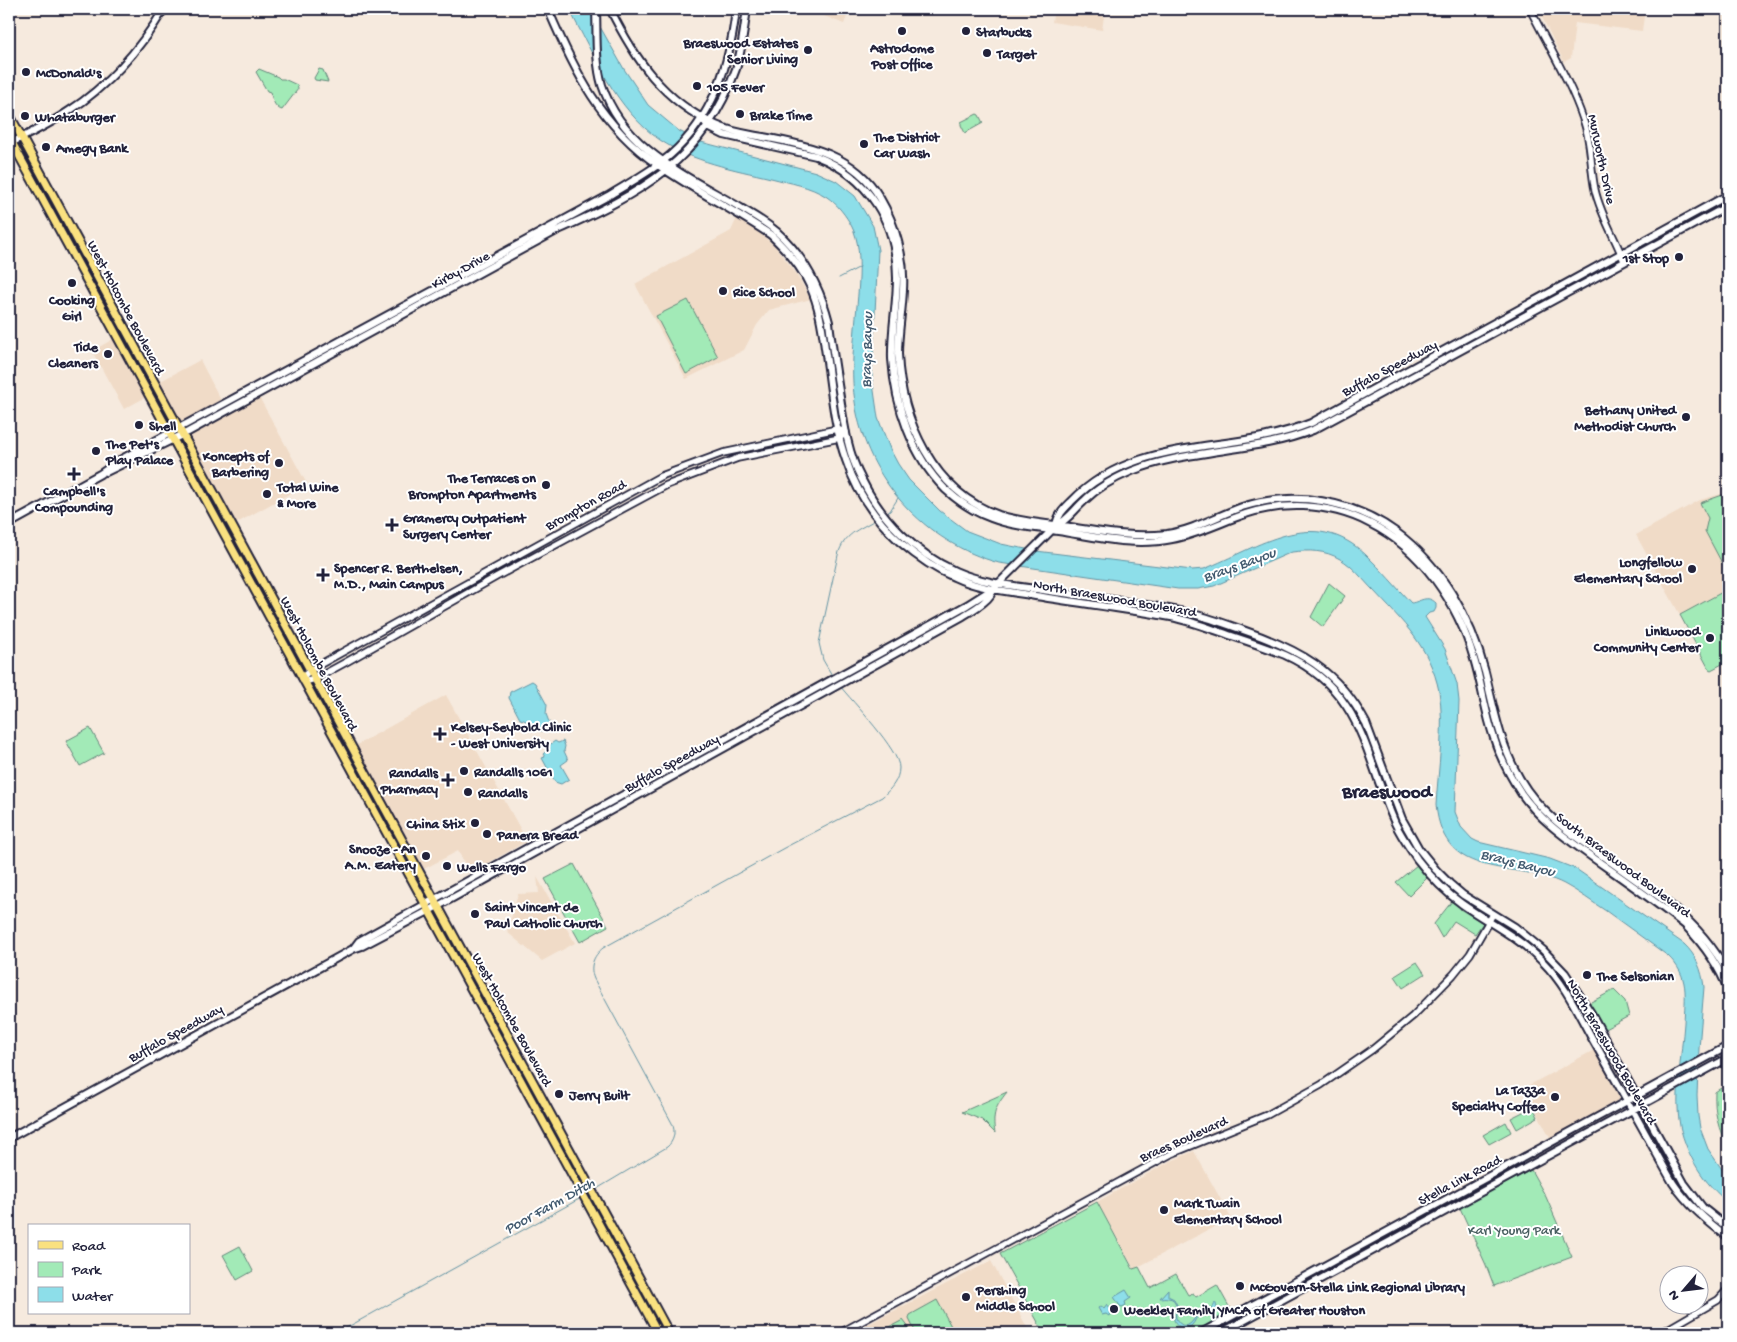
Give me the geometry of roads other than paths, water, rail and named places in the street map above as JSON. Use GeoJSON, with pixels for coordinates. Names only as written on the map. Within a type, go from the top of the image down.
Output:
{"type":"FeatureCollection","features":[{"type":"Feature","properties":{"kind":"main road"},"geometry":{"type":"LineString","coordinates":[[10,141],[21,138],[69,111],[103,85],[143,42],[164,9]]}},
{"type":"Feature","properties":{"kind":"main road","name":"North Braeswood Boulevard"},"geometry":{"type":"LineString","coordinates":[[548,9],[577,72],[596,104],[618,131],[660,163],[784,243],[809,284],[828,343],[852,456],[861,479],[878,512]]}},
{"type":"Feature","properties":{"kind":"main road","name":"North Braeswood Boulevard"},"geometry":{"type":"LineString","coordinates":[[596,9],[598,62],[602,83],[613,111],[625,129],[660,163]]}},
{"type":"Feature","properties":{"kind":"main road"},"geometry":{"type":"LineString","coordinates":[[610,9],[650,76],[663,89],[684,106],[702,117],[709,125]]}},
{"type":"Feature","properties":{"kind":"main road","name":"Kirby Drive"},"geometry":{"type":"LineString","coordinates":[[181,432],[608,196],[660,163],[694,129],[716,94],[728,57],[736,9]]}},
{"type":"Feature","properties":{"kind":"main road","name":"Kirby Drive"},"geometry":{"type":"LineString","coordinates":[[9,524],[640,189],[678,160],[709,125],[723,100],[736,68],[747,9]]}},
{"type":"Feature","properties":{"kind":"main road","name":"West Holcombe Boulevard"},"geometry":{"type":"LineString","coordinates":[[9,114],[670,1333]]}},
{"type":"Feature","properties":{"kind":"main road","name":"South Braeswood Boulevard"},"geometry":{"type":"LineString","coordinates":[[709,125],[724,135],[737,139],[825,159],[847,172],[868,192],[885,220],[896,262],[897,279],[892,335],[893,368],[900,404],[913,444],[933,476],[953,496],[990,518],[1032,528],[1076,528],[1133,536],[1163,534],[1189,529],[1246,506],[1261,502],[1290,499],[1319,501],[1350,508],[1371,517],[1396,532],[1429,563],[1452,593],[1461,610],[1478,649],[1502,741],[1513,767],[1526,789],[1558,825],[1688,919],[1710,944],[1728,973]]}},
{"type":"Feature","properties":{"kind":"main road","name":"South Braeswood Boulevard"},"geometry":{"type":"LineString","coordinates":[[709,125],[818,149],[845,161],[871,184],[887,210],[899,246],[903,277],[898,346],[901,379],[913,426],[928,457],[948,483],[976,504],[1003,516],[1053,528],[1129,542],[1157,542],[1186,537],[1254,511],[1292,505],[1343,512],[1369,522],[1407,548],[1420,561],[1439,586],[1454,610],[1476,662],[1494,739],[1507,769],[1524,797],[1552,828],[1685,925],[1710,954],[1728,990]]}},
{"type":"Feature","properties":{"kind":"main road","name":"West Holcombe Boulevard"},"geometry":{"type":"LineString","coordinates":[[10,141],[656,1330]]}},
{"type":"Feature","properties":{"kind":"main road","name":"Buffalo Speedway"},"geometry":{"type":"LineString","coordinates":[[1053,528],[1062,512],[1080,493],[1112,472],[1140,460],[1177,450],[1264,437],[1297,429],[1728,195]]}},
{"type":"Feature","properties":{"kind":"main road"},"geometry":{"type":"LineString","coordinates":[[592,216],[590,212],[592,208],[608,196]]}},
{"type":"Feature","properties":{"kind":"main road","name":"Buffalo Speedway"},"geometry":{"type":"LineString","coordinates":[[436,902],[505,868],[958,611],[996,586],[1053,528],[1065,522],[1084,501],[1111,481],[1137,469],[1178,458],[1265,444],[1313,430],[1728,206]]}},
{"type":"Feature","properties":{"kind":"main road","name":"North Braeswood Boulevard"},"geometry":{"type":"LineString","coordinates":[[828,343],[838,429],[845,459],[854,480],[888,524],[897,540],[921,559],[955,578],[972,584],[1018,586],[1193,614],[1284,645],[1307,658],[1338,683],[1366,723],[1402,819],[1438,884],[1463,905],[1513,936],[1546,965],[1569,996],[1680,1192],[1692,1208],[1728,1237]]}},
{"type":"Feature","properties":{"kind":"main road"},"geometry":{"type":"LineString","coordinates":[[1070,516],[1070,522],[1076,528]]}},
{"type":"Feature","properties":{"kind":"main road","name":"North Braeswood Boulevard"},"geometry":{"type":"LineString","coordinates":[[888,524],[944,565],[996,586],[1170,617],[1204,625],[1289,657],[1308,668],[1332,689],[1358,725],[1395,824],[1405,841],[1423,860],[1457,889],[1515,927],[1549,956],[1565,973],[1582,997],[1674,1166],[1696,1200],[1709,1214],[1728,1228]]}},
{"type":"Feature","properties":{"kind":"main road"},"geometry":{"type":"LineString","coordinates":[[1032,528],[1035,532],[1037,544]]}},
{"type":"Feature","properties":{"kind":"main road"},"geometry":{"type":"LineString","coordinates":[[1011,571],[1013,581],[1018,586]]}},
{"type":"Feature","properties":{"kind":"main road"},"geometry":{"type":"LineString","coordinates":[[972,584],[978,592],[978,598]]}},
{"type":"Feature","properties":{"kind":"main road","name":"Buffalo Speedway"},"geometry":{"type":"LineString","coordinates":[[842,678],[963,616],[985,601],[996,586]]}},
{"type":"Feature","properties":{"kind":"main road"},"geometry":{"type":"LineString","coordinates":[[1332,689],[1338,683]]}},
{"type":"Feature","properties":{"kind":"main road","name":"Buffalo Speedway"},"geometry":{"type":"LineString","coordinates":[[9,1138],[353,949],[359,941],[436,902],[506,859],[832,684]]}},
{"type":"Feature","properties":{"kind":"main road"},"geometry":{"type":"LineString","coordinates":[[505,868],[506,859]]}},
{"type":"Feature","properties":{"kind":"main road"},"geometry":{"type":"LineString","coordinates":[[1546,965],[1549,956]]}},
{"type":"Feature","properties":{"kind":"main road"},"geometry":{"type":"LineString","coordinates":[[478,1002],[486,996]]}},
{"type":"Feature","properties":{"kind":"main road","name":"Stella Link Road"},"geometry":{"type":"LineString","coordinates":[[1200,1333],[1728,1046]]}},
{"type":"Feature","properties":{"kind":"main road","name":"Stella Link Road"},"geometry":{"type":"LineString","coordinates":[[1221,1333],[1728,1058]]}},
{"type":"Feature","properties":{"kind":"main road"},"geometry":{"type":"LineString","coordinates":[[524,1086],[537,1090]]}},
{"type":"Feature","properties":{"kind":"main road"},"geometry":{"type":"LineString","coordinates":[[555,1144],[562,1135]]}},
{"type":"Feature","properties":{"kind":"main road"},"geometry":{"type":"LineString","coordinates":[[1666,1170],[1674,1166]]}},
{"type":"Feature","properties":{"kind":"main road"},"geometry":{"type":"LineString","coordinates":[[601,1228],[610,1223]]}},
{"type":"Feature","properties":{"kind":"main road"},"geometry":{"type":"LineString","coordinates":[[625,1273],[634,1268]]}},
{"type":"Feature","properties":{"kind":"main road"},"geometry":{"type":"LineString","coordinates":[[656,1330],[663,1321]]}},
{"type":"Feature","properties":{"kind":"street","name":"Murworth Drive"},"geometry":{"type":"LineString","coordinates":[[1530,9],[1575,98],[1583,119],[1590,145],[1596,192],[1605,220],[1624,261]]}},
{"type":"Feature","properties":{"kind":"street"},"geometry":{"type":"LineString","coordinates":[[838,429],[846,433]]}},
{"type":"Feature","properties":{"kind":"street","name":"Brompton Road"},"geometry":{"type":"LineString","coordinates":[[303,680],[310,670],[661,476],[723,454],[838,429]]}},
{"type":"Feature","properties":{"kind":"street","name":"Brompton Road"},"geometry":{"type":"LineString","coordinates":[[303,680],[315,679],[667,485],[738,458],[840,438],[846,433]]}},
{"type":"Feature","properties":{"kind":"street"},"geometry":{"type":"LineString","coordinates":[[782,441],[784,449]]}},
{"type":"Feature","properties":{"kind":"street"},"geometry":{"type":"LineString","coordinates":[[723,454],[725,464]]}},
{"type":"Feature","properties":{"kind":"street"},"geometry":{"type":"LineString","coordinates":[[573,525],[578,533]]}},
{"type":"Feature","properties":{"kind":"street"},"geometry":{"type":"LineString","coordinates":[[368,638],[372,647]]}},
{"type":"Feature","properties":{"kind":"street","name":"Braes Boulevard"},"geometry":{"type":"LineString","coordinates":[[840,1333],[1171,1154],[1267,1115],[1321,1085],[1373,1049],[1413,1016],[1453,975],[1470,954],[1493,914]]}},
{"type":"Feature","properties":{"kind":"street"},"geometry":{"type":"LineString","coordinates":[[1661,1333],[1718,1300],[1728,1289]]}},
{"type":"Feature","properties":{"kind":"water","name":"Brays Bayou"},"geometry":{"type":"Polygon","coordinates":[[[569,9],[590,9],[624,69],[648,105],[679,131],[701,142],[816,172],[836,181],[855,196],[873,226],[878,250],[872,377],[878,418],[890,449],[909,480],[940,511],[967,531],[1001,544],[1036,551],[1192,570],[1204,569],[1265,542],[1286,535],[1306,532],[1326,533],[1346,540],[1366,555],[1411,603],[1430,599],[1436,603],[1434,612],[1429,613],[1425,617],[1445,649],[1457,684],[1459,701],[1455,812],[1461,827],[1472,839],[1478,842],[1550,859],[1576,869],[1684,944],[1698,963],[1704,987],[1699,1048],[1698,1116],[1700,1128],[1708,1149],[1728,1178],[1728,1202],[1704,1178],[1687,1148],[1680,1126],[1678,1089],[1685,987],[1680,971],[1668,956],[1606,911],[1564,884],[1545,877],[1485,865],[1467,858],[1452,847],[1442,830],[1436,805],[1441,704],[1435,675],[1422,648],[1405,624],[1358,573],[1345,562],[1329,554],[1317,551],[1298,551],[1214,586],[1198,589],[1178,589],[999,563],[972,553],[947,540],[924,524],[903,504],[886,482],[872,457],[861,430],[855,402],[853,374],[859,276],[858,249],[852,227],[844,214],[831,200],[807,187],[728,168],[686,154],[660,140],[630,113],[618,97],[569,9]]]}},
{"type":"Feature","properties":{"kind":"water"},"geometry":{"type":"Polygon","coordinates":[[[532,681],[547,705],[546,714],[549,722],[548,727],[543,731],[539,731],[526,721],[520,719],[509,698],[510,692],[532,681]]]}},
{"type":"Feature","properties":{"kind":"water"},"geometry":{"type":"Polygon","coordinates":[[[555,741],[558,743],[563,741],[564,751],[568,760],[561,765],[569,779],[561,784],[555,782],[542,758],[545,757],[543,754],[549,749],[548,746],[555,741]]]}},
{"type":"Feature","properties":{"kind":"water"},"geometry":{"type":"Polygon","coordinates":[[[1168,1289],[1168,1296],[1174,1299],[1177,1305],[1176,1318],[1182,1325],[1190,1324],[1198,1313],[1211,1312],[1215,1302],[1216,1311],[1212,1315],[1199,1314],[1192,1325],[1182,1328],[1174,1320],[1176,1306],[1174,1301],[1172,1299],[1160,1298],[1168,1289]]]}},
{"type":"Feature","properties":{"kind":"water"},"geometry":{"type":"Polygon","coordinates":[[[1126,1290],[1131,1298],[1122,1307],[1114,1297],[1126,1290]]]}},
{"type":"Feature","properties":{"kind":"water"},"geometry":{"type":"Polygon","coordinates":[[[1107,1304],[1110,1308],[1113,1307],[1114,1311],[1109,1316],[1106,1314],[1102,1315],[1098,1308],[1101,1306],[1104,1308],[1107,1304]]]}},
{"type":"Feature","properties":{"kind":"waterway"},"geometry":{"type":"LineString","coordinates":[[839,278],[860,267]]}},
{"type":"Feature","properties":{"kind":"waterway"},"geometry":{"type":"LineString","coordinates":[[887,513],[898,498]]}},
{"type":"Feature","properties":{"kind":"waterway"},"geometry":{"type":"LineString","coordinates":[[833,677],[823,660],[819,643],[838,555],[848,537],[875,520]]}},
{"type":"Feature","properties":{"kind":"waterway"},"geometry":{"type":"LineString","coordinates":[[595,1190],[667,1147],[674,1133],[672,1123],[594,979],[592,970],[594,958],[603,948],[784,848],[882,797],[888,791],[898,776],[897,760],[884,739],[840,686]]}},
{"type":"Feature","properties":{"kind":"waterway","name":"Poor Farm Ditch"},"geometry":{"type":"LineString","coordinates":[[337,1333],[581,1198]]}},
{"type":"Feature","properties":{"kind":"place","name":"Astrodome Post Office"},"geometry":{"type":"Point","coordinates":[902,31]}},
{"type":"Feature","properties":{"kind":"place","name":"Starbucks"},"geometry":{"type":"Point","coordinates":[966,31]}},
{"type":"Feature","properties":{"kind":"place","name":"Braeswood Estates Senior Living"},"geometry":{"type":"Point","coordinates":[808,50]}},
{"type":"Feature","properties":{"kind":"place","name":"Target"},"geometry":{"type":"Point","coordinates":[987,53]}},
{"type":"Feature","properties":{"kind":"place","name":"McDonald's"},"geometry":{"type":"Point","coordinates":[26,72]}},
{"type":"Feature","properties":{"kind":"place","name":"105 Fever"},"geometry":{"type":"Point","coordinates":[697,86]}},
{"type":"Feature","properties":{"kind":"place","name":"Brake Time"},"geometry":{"type":"Point","coordinates":[740,114]}},
{"type":"Feature","properties":{"kind":"place","name":"Whataburger"},"geometry":{"type":"Point","coordinates":[25,116]}},
{"type":"Feature","properties":{"kind":"place","name":"The District Car Wash"},"geometry":{"type":"Point","coordinates":[864,144]}},
{"type":"Feature","properties":{"kind":"place","name":"Amegy Bank"},"geometry":{"type":"Point","coordinates":[46,147]}},
{"type":"Feature","properties":{"kind":"place","name":"1st Stop"},"geometry":{"type":"Point","coordinates":[1679,257]}},
{"type":"Feature","properties":{"kind":"place","name":"Cooking Girl"},"geometry":{"type":"Point","coordinates":[72,283]}},
{"type":"Feature","properties":{"kind":"place","name":"Rice School"},"geometry":{"type":"Point","coordinates":[723,291]}},
{"type":"Feature","properties":{"kind":"place","name":"Tide Cleaners"},"geometry":{"type":"Point","coordinates":[108,354]}},
{"type":"Feature","properties":{"kind":"place","name":"Bethany United Methodist Church"},"geometry":{"type":"Point","coordinates":[1686,417]}},
{"type":"Feature","properties":{"kind":"place","name":"Shell"},"geometry":{"type":"Point","coordinates":[139,425]}},
{"type":"Feature","properties":{"kind":"place","name":"The Pet's Play Palace"},"geometry":{"type":"Point","coordinates":[96,451]}},
{"type":"Feature","properties":{"kind":"place","name":"Koncepts of Barbering"},"geometry":{"type":"Point","coordinates":[279,463]}},
{"type":"Feature","properties":{"kind":"place","name":"Campbell's Compounding"},"geometry":{"type":"Point","coordinates":[74,474]}},
{"type":"Feature","properties":{"kind":"place","name":"The Terraces on Brompton Apartments"},"geometry":{"type":"Point","coordinates":[546,485]}},
{"type":"Feature","properties":{"kind":"place","name":"Total Wine & More"},"geometry":{"type":"Point","coordinates":[267,494]}},
{"type":"Feature","properties":{"kind":"place","name":"Gramercy Outpatient Surgery Center"},"geometry":{"type":"Point","coordinates":[392,525]}},
{"type":"Feature","properties":{"kind":"place","name":"Longfellow Elementary School"},"geometry":{"type":"Point","coordinates":[1692,569]}},
{"type":"Feature","properties":{"kind":"place","name":"Spencer R. Berthelsen, M.D., Main Campus"},"geometry":{"type":"Point","coordinates":[323,575]}},
{"type":"Feature","properties":{"kind":"place","name":"Linkwood Community Center"},"geometry":{"type":"Point","coordinates":[1710,638]}},
{"type":"Feature","properties":{"kind":"place","name":"Kelsey-Seybold Clinic - West University"},"geometry":{"type":"Point","coordinates":[440,734]}},
{"type":"Feature","properties":{"kind":"place","name":"Randalls 1061"},"geometry":{"type":"Point","coordinates":[464,771]}},
{"type":"Feature","properties":{"kind":"place","name":"Randalls Pharmacy"},"geometry":{"type":"Point","coordinates":[448,780]}},
{"type":"Feature","properties":{"kind":"place","name":"Randalls"},"geometry":{"type":"Point","coordinates":[468,792]}},
{"type":"Feature","properties":{"kind":"place","name":"China Stix"},"geometry":{"type":"Point","coordinates":[475,823]}},
{"type":"Feature","properties":{"kind":"place","name":"Panera Bread"},"geometry":{"type":"Point","coordinates":[487,834]}},
{"type":"Feature","properties":{"kind":"place","name":"Snooze - An A.M. Eatery"},"geometry":{"type":"Point","coordinates":[426,856]}},
{"type":"Feature","properties":{"kind":"place","name":"Wells Fargo"},"geometry":{"type":"Point","coordinates":[447,866]}},
{"type":"Feature","properties":{"kind":"place","name":"Saint Vincent de Paul Catholic Church"},"geometry":{"type":"Point","coordinates":[475,914]}},
{"type":"Feature","properties":{"kind":"place","name":"The Selsonian"},"geometry":{"type":"Point","coordinates":[1587,975]}},
{"type":"Feature","properties":{"kind":"place","name":"Jerry Built"},"geometry":{"type":"Point","coordinates":[559,1094]}},
{"type":"Feature","properties":{"kind":"place","name":"La Tazza Specialty Coffee"},"geometry":{"type":"Point","coordinates":[1555,1097]}},
{"type":"Feature","properties":{"kind":"place","name":"Mark Twain Elementary School"},"geometry":{"type":"Point","coordinates":[1164,1210]}},
{"type":"Feature","properties":{"kind":"place","name":"McGovern-Stella Link Regional Library"},"geometry":{"type":"Point","coordinates":[1240,1286]}},
{"type":"Feature","properties":{"kind":"place","name":"Pershing Middle School"},"geometry":{"type":"Point","coordinates":[966,1297]}},
{"type":"Feature","properties":{"kind":"place","name":"Weekley Family YMCA of Greater Houston"},"geometry":{"type":"Point","coordinates":[1114,1309]}},
{"type":"Feature","properties":{"kind":"district","name":"Braeswood"},"geometry":{"type":"Point","coordinates":[1387,790]}},
{"type":"Feature","properties":{"kind":"park label","name":"Karl Young Park"},"geometry":{"type":"Point","coordinates":[1514,1229]}}]}
